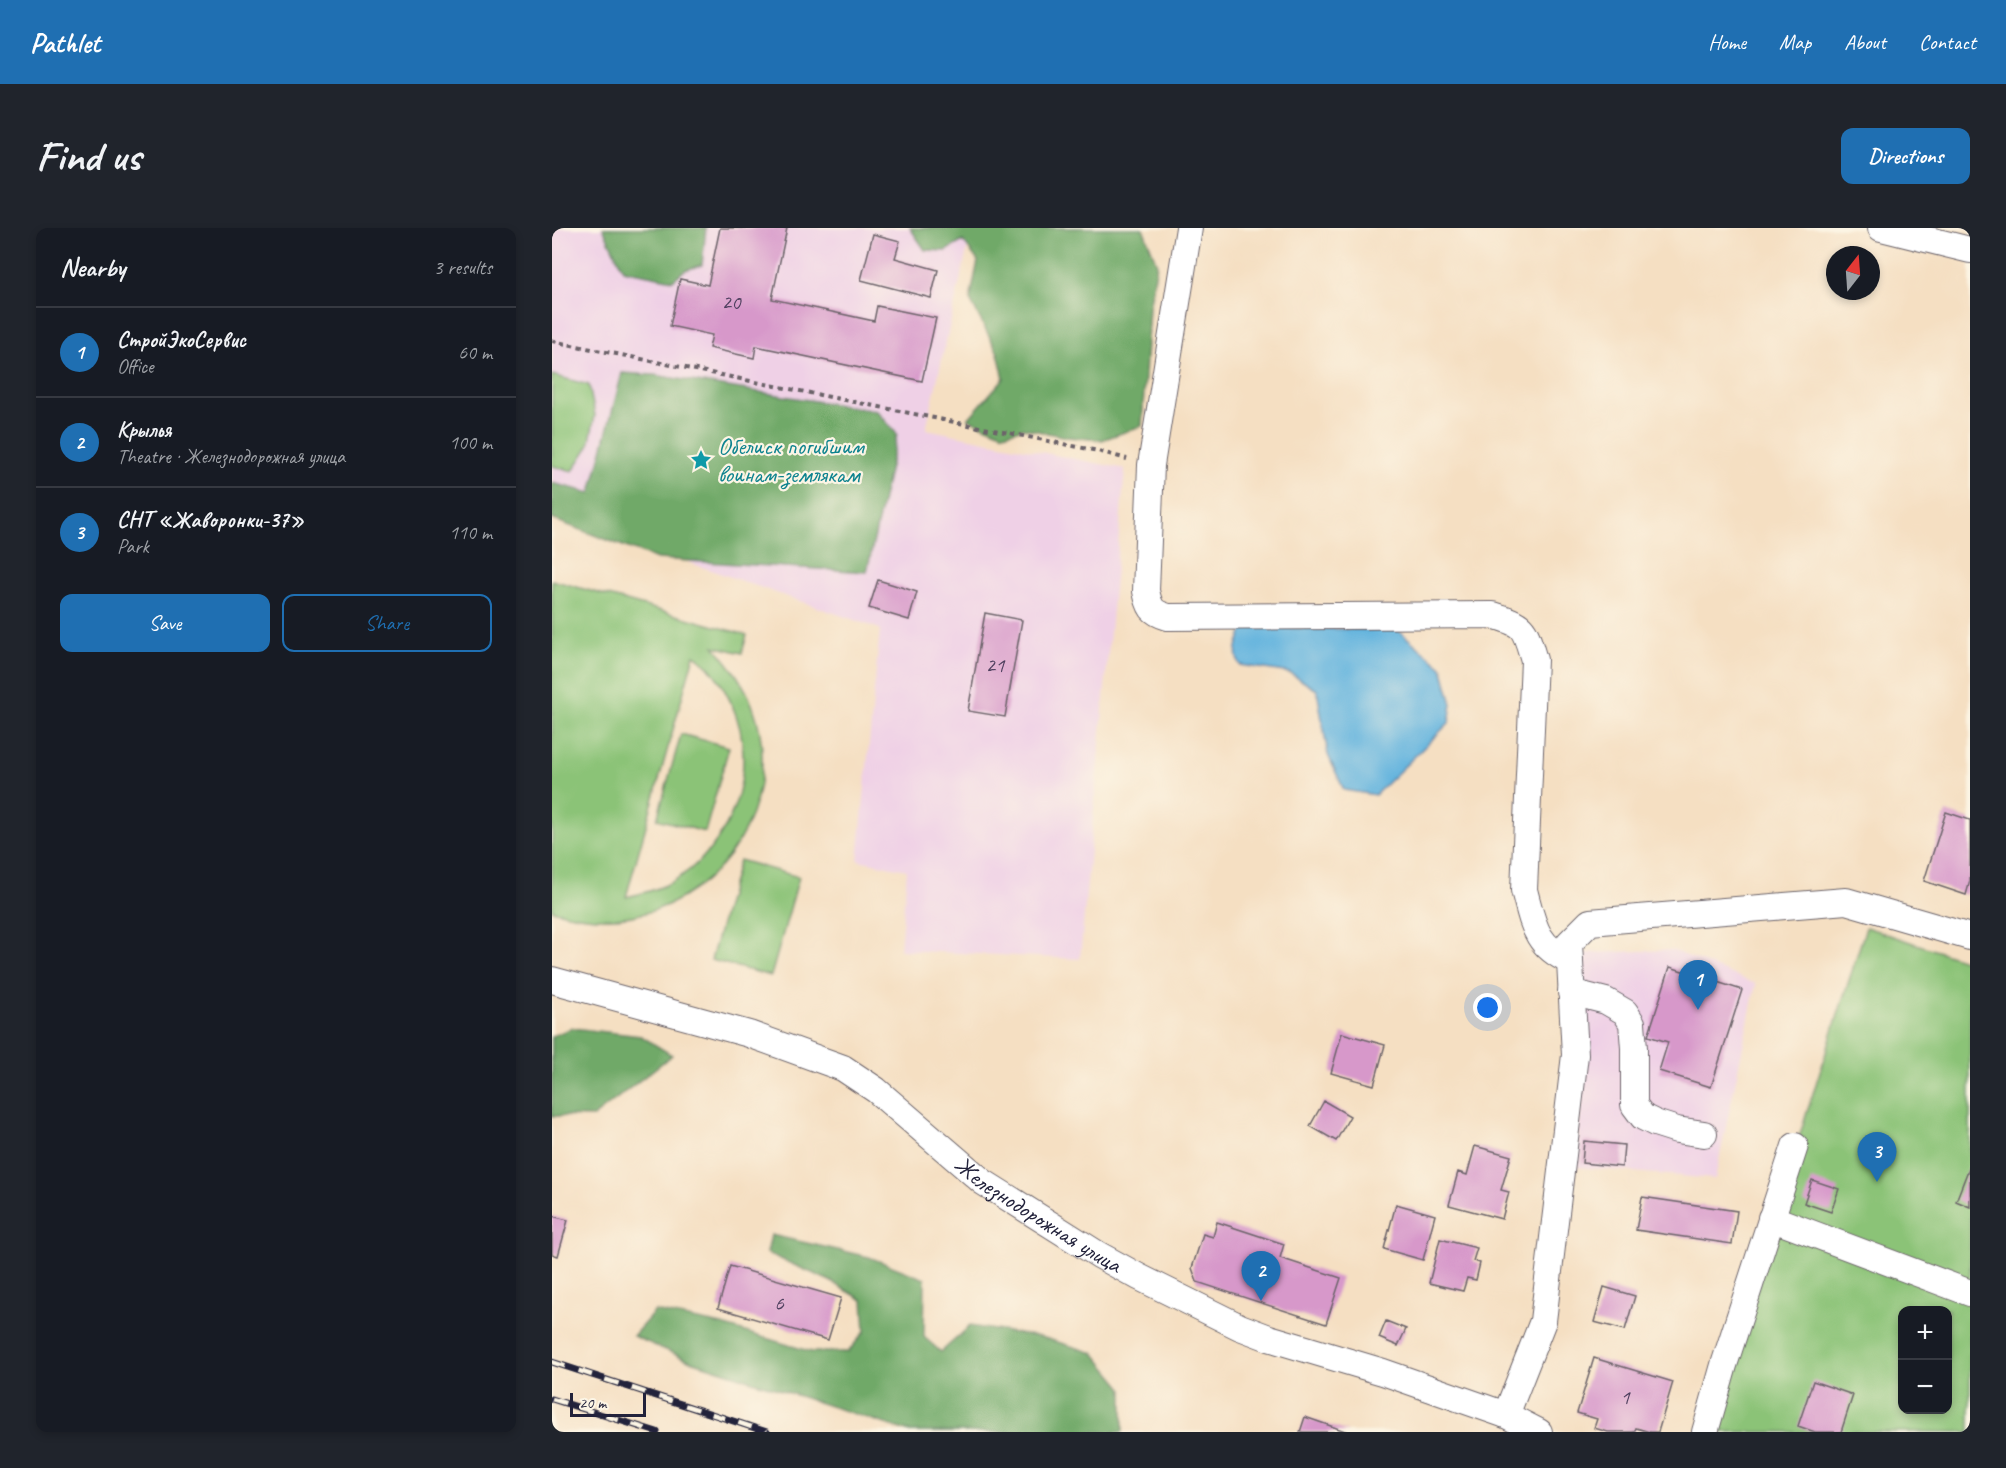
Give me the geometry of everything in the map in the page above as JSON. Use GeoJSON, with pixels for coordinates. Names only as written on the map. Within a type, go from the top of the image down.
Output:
{"type":"FeatureCollection","features":[{"type":"Feature","properties":{"kind":"street"},"geometry":{"type":"LineString","coordinates":[[1189,228],[1151,465],[1146,591],[1150,607],[1168,617],[1492,615],[1516,622],[1526,634],[1534,660],[1524,890],[1541,942],[1558,956],[1570,961]]}},
{"type":"Feature","properties":{"kind":"street"},"geometry":{"type":"LineString","coordinates":[[1881,228],[1970,250]]}},
{"type":"Feature","properties":{"kind":"street"},"geometry":{"type":"LineString","coordinates":[[1506,1415],[1543,1321],[1575,1055],[1569,944],[1590,922],[1846,901],[1970,937]]}},
{"type":"Feature","properties":{"kind":"street","name":"Железнодорожная улица"},"geometry":{"type":"LineString","coordinates":[[552,980],[749,1034],[843,1068],[876,1090],[983,1182],[1091,1250],[1138,1276],[1219,1317],[1269,1338],[1383,1372],[1506,1415],[1539,1432]]}},
{"type":"Feature","properties":{"kind":"street"},"geometry":{"type":"LineString","coordinates":[[1571,993],[1606,1000],[1625,1012],[1632,1023],[1634,1105],[1643,1118],[1677,1130],[1704,1134]]}},
{"type":"Feature","properties":{"kind":"street"},"geometry":{"type":"LineString","coordinates":[[1705,1432],[1724,1365],[1795,1146]]}},
{"type":"Feature","properties":{"kind":"street"},"geometry":{"type":"LineString","coordinates":[[1771,1218],[1970,1293]]}},
{"type":"Feature","properties":{"kind":"path"},"geometry":{"type":"LineString","coordinates":[[552,341],[1086,449],[1151,465]]}},
{"type":"Feature","properties":{"kind":"shaded area"},"geometry":{"type":"Polygon","coordinates":[[[552,228],[972,228],[926,429],[1125,469],[1080,959],[900,950],[907,870],[858,860],[880,629],[552,515],[552,228]]]}},
{"type":"Feature","properties":{"kind":"shaded area"},"geometry":{"type":"Polygon","coordinates":[[[1672,950],[1756,984],[1715,1179],[1576,1167],[1584,1062],[1578,987],[1585,953],[1672,950]]]}},
{"type":"Feature","properties":{"kind":"green space"},"geometry":{"type":"Polygon","coordinates":[[[603,228],[706,228],[702,265],[685,270],[673,280],[623,270],[603,228]]]}},
{"type":"Feature","properties":{"kind":"green space"},"geometry":{"type":"Polygon","coordinates":[[[910,228],[1143,228],[1157,264],[1149,308],[1142,426],[1102,440],[1067,437],[1023,428],[1004,434],[968,419],[1004,378],[998,353],[970,300],[978,261],[963,241],[946,251],[925,250],[910,228]]]}},
{"type":"Feature","properties":{"kind":"green space"},"geometry":{"type":"Polygon","coordinates":[[[622,373],[654,375],[877,411],[897,434],[867,572],[657,559],[552,519],[552,483],[591,493],[622,373]]]}},
{"type":"Feature","properties":{"kind":"green space"},"geometry":{"type":"Polygon","coordinates":[[[552,375],[589,385],[595,415],[589,446],[573,471],[552,466],[552,375]]]}},
{"type":"Feature","properties":{"kind":"green space"},"geometry":{"type":"Polygon","coordinates":[[[552,580],[747,635],[742,653],[714,646],[746,690],[761,738],[762,769],[757,799],[746,828],[730,855],[709,878],[684,897],[655,910],[616,918],[591,918],[552,910],[552,580]],[[694,655],[626,897],[648,892],[670,883],[691,868],[710,850],[735,806],[741,781],[743,755],[740,730],[725,691],[711,670],[694,655]]]}},
{"type":"Feature","properties":{"kind":"green space"},"geometry":{"type":"Polygon","coordinates":[[[681,734],[729,747],[705,832],[657,819],[681,734]]]}},
{"type":"Feature","properties":{"kind":"green space"},"geometry":{"type":"Polygon","coordinates":[[[739,860],[799,877],[771,976],[711,960],[739,860]]]}},
{"type":"Feature","properties":{"kind":"green space"},"geometry":{"type":"Polygon","coordinates":[[[1866,927],[1970,962],[1970,1432],[1705,1432],[1866,927]]]}},
{"type":"Feature","properties":{"kind":"green space"},"geometry":{"type":"Polygon","coordinates":[[[572,1028],[641,1036],[672,1055],[593,1117],[552,1116],[552,1036],[572,1028]]]}},
{"type":"Feature","properties":{"kind":"green space"},"geometry":{"type":"Polygon","coordinates":[[[771,1235],[869,1257],[925,1279],[924,1337],[941,1352],[970,1326],[1041,1337],[1094,1353],[1123,1388],[1123,1432],[910,1432],[691,1361],[633,1336],[655,1311],[722,1325],[812,1352],[848,1352],[865,1331],[863,1300],[830,1281],[767,1253],[771,1235]]]}},
{"type":"Feature","properties":{"kind":"water"},"geometry":{"type":"Polygon","coordinates":[[[1245,627],[1398,630],[1442,667],[1452,704],[1449,723],[1375,795],[1344,790],[1328,755],[1317,690],[1290,673],[1240,665],[1236,651],[1245,627]]]}},
{"type":"Feature","properties":{"kind":"building"},"geometry":{"type":"Polygon","coordinates":[[[720,228],[787,228],[772,299],[874,321],[877,306],[936,318],[922,381],[756,346],[754,358],[709,348],[712,335],[670,326],[680,279],[708,285],[720,228]]]}},
{"type":"Feature","properties":{"kind":"building"},"geometry":{"type":"Polygon","coordinates":[[[873,234],[900,241],[895,258],[938,270],[931,298],[861,280],[873,234]]]}},
{"type":"Feature","properties":{"kind":"building"},"geometry":{"type":"Polygon","coordinates":[[[878,580],[917,592],[909,620],[869,608],[878,580]]]}},
{"type":"Feature","properties":{"kind":"building"},"geometry":{"type":"Polygon","coordinates":[[[985,613],[1022,620],[1005,717],[968,711],[985,613]]]}},
{"type":"Feature","properties":{"kind":"building"},"geometry":{"type":"Polygon","coordinates":[[[1946,812],[1970,820],[1970,881],[1966,895],[1924,881],[1946,812]]]}},
{"type":"Feature","properties":{"kind":"building"},"geometry":{"type":"Polygon","coordinates":[[[1670,967],[1742,990],[1711,1087],[1659,1071],[1668,1042],[1648,1036],[1670,967]]]}},
{"type":"Feature","properties":{"kind":"building"},"geometry":{"type":"Polygon","coordinates":[[[1342,1033],[1385,1045],[1374,1085],[1331,1073],[1342,1033]]]}},
{"type":"Feature","properties":{"kind":"building"},"geometry":{"type":"Polygon","coordinates":[[[1324,1101],[1350,1116],[1336,1141],[1310,1126],[1324,1101]]]}},
{"type":"Feature","properties":{"kind":"building"},"geometry":{"type":"Polygon","coordinates":[[[1584,1141],[1624,1145],[1622,1167],[1582,1163],[1584,1141]]]}},
{"type":"Feature","properties":{"kind":"building"},"geometry":{"type":"Polygon","coordinates":[[[1475,1146],[1511,1156],[1501,1190],[1509,1192],[1502,1219],[1449,1205],[1458,1172],[1467,1175],[1475,1146]]]}},
{"type":"Feature","properties":{"kind":"building"},"geometry":{"type":"Polygon","coordinates":[[[1970,1165],[1970,1207],[1956,1201],[1970,1165]]]}},
{"type":"Feature","properties":{"kind":"building"},"geometry":{"type":"Polygon","coordinates":[[[1812,1180],[1839,1189],[1831,1212],[1804,1203],[1812,1180]]]}},
{"type":"Feature","properties":{"kind":"building"},"geometry":{"type":"Polygon","coordinates":[[[1642,1197],[1737,1211],[1732,1244],[1636,1230],[1642,1197]]]}},
{"type":"Feature","properties":{"kind":"building"},"geometry":{"type":"Polygon","coordinates":[[[1396,1204],[1435,1215],[1423,1260],[1384,1249],[1396,1204]]]}},
{"type":"Feature","properties":{"kind":"building"},"geometry":{"type":"Polygon","coordinates":[[[552,1216],[568,1220],[558,1256],[552,1254],[552,1216]]]}},
{"type":"Feature","properties":{"kind":"building"},"geometry":{"type":"Polygon","coordinates":[[[1217,1222],[1284,1244],[1280,1258],[1341,1278],[1326,1324],[1197,1282],[1192,1268],[1203,1234],[1213,1237],[1217,1222]]]}},
{"type":"Feature","properties":{"kind":"building"},"geometry":{"type":"Polygon","coordinates":[[[1440,1239],[1477,1248],[1473,1261],[1480,1263],[1476,1280],[1467,1278],[1463,1291],[1429,1283],[1440,1239]]]}},
{"type":"Feature","properties":{"kind":"building"},"geometry":{"type":"Polygon","coordinates":[[[730,1266],[841,1298],[828,1340],[718,1308],[730,1266]]]}},
{"type":"Feature","properties":{"kind":"building"},"geometry":{"type":"Polygon","coordinates":[[[1604,1287],[1635,1296],[1625,1330],[1594,1322],[1604,1287]]]}},
{"type":"Feature","properties":{"kind":"building"},"geometry":{"type":"Polygon","coordinates":[[[1386,1321],[1406,1329],[1398,1346],[1379,1338],[1386,1321]]]}},
{"type":"Feature","properties":{"kind":"building"},"geometry":{"type":"Polygon","coordinates":[[[1594,1358],[1673,1382],[1658,1432],[1636,1428],[1634,1432],[1608,1432],[1594,1428],[1597,1419],[1577,1413],[1594,1358]]]}},
{"type":"Feature","properties":{"kind":"building"},"geometry":{"type":"Polygon","coordinates":[[[1813,1381],[1853,1395],[1841,1432],[1815,1432],[1798,1426],[1813,1381]]]}},
{"type":"Feature","properties":{"kind":"building"},"geometry":{"type":"Polygon","coordinates":[[[1305,1417],[1348,1432],[1300,1432],[1305,1417]]]}},
{"type":"Feature","properties":{"kind":"railway"},"geometry":{"type":"LineString","coordinates":[[552,1362],[767,1432]]}},
{"type":"Feature","properties":{"kind":"railway"},"geometry":{"type":"LineString","coordinates":[[552,1399],[657,1432]]}},
{"type":"Feature","properties":{"kind":"place","name":"Обелиск погибшим воинам-землякам"},"geometry":{"type":"Point","coordinates":[701,460]}},
{"type":"Feature","properties":{"kind":"place","name":"СтройЭкоСервис"},"geometry":{"type":"Point","coordinates":[1698,1010]}},
{"type":"Feature","properties":{"kind":"place","name":"СНТ «Жаворонки-37»"},"geometry":{"type":"Point","coordinates":[1877,1182]}},
{"type":"Feature","properties":{"kind":"place","name":"Крылья"},"geometry":{"type":"Point","coordinates":[1261,1301]}}]}
